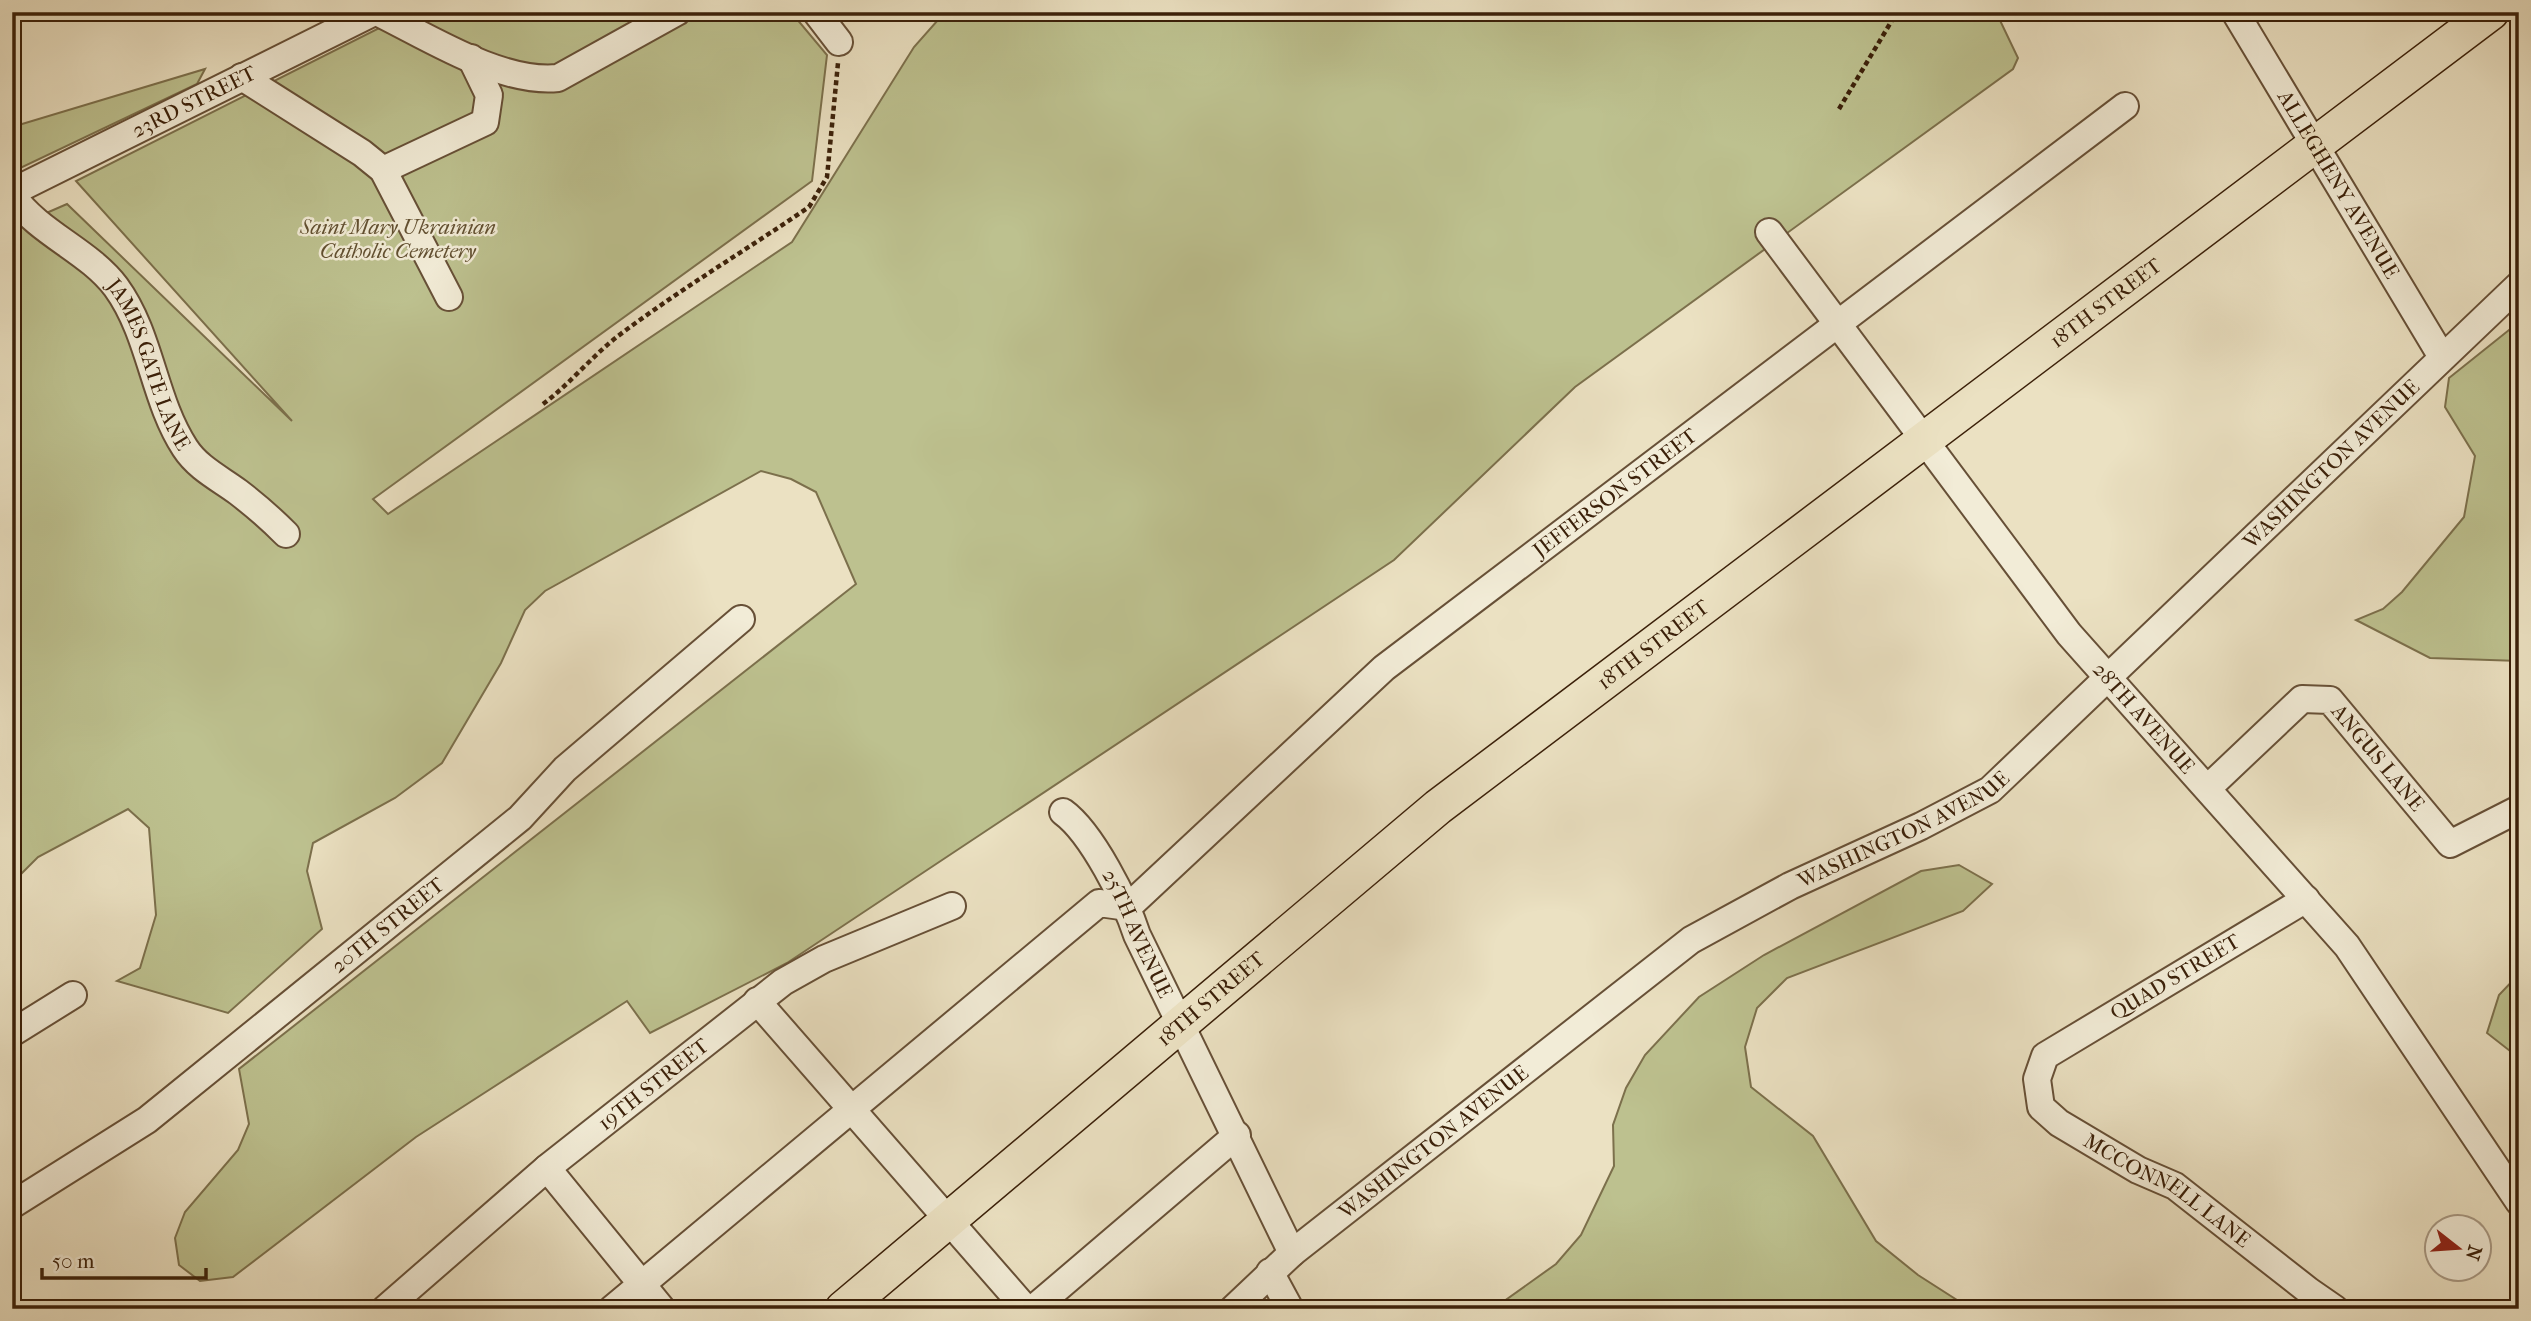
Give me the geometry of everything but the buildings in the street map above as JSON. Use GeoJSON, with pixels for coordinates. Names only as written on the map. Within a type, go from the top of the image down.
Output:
{"type":"FeatureCollection","features":[{"type":"Feature","properties":{"kind":"main road","name":"18TH STREET"},"geometry":{"type":"LineString","coordinates":[[843,1309],[1438,807],[2491,12]]}},
{"type":"Feature","properties":{"kind":"street"},"geometry":{"type":"LineString","coordinates":[[375,12],[471,58],[526,79],[558,78],[677,12]]}},
{"type":"Feature","properties":{"kind":"street","name":"23RD STREET"},"geometry":{"type":"LineString","coordinates":[[12,194],[375,12]]}},
{"type":"Feature","properties":{"kind":"street"},"geometry":{"type":"LineString","coordinates":[[816,12],[839,41]]}},
{"type":"Feature","properties":{"kind":"street","name":"ALLEGHENY AVENUE"},"geometry":{"type":"LineString","coordinates":[[2235,12],[2314,148],[2442,357]]}},
{"type":"Feature","properties":{"kind":"street"},"geometry":{"type":"LineString","coordinates":[[383,170],[485,122],[489,95],[471,58]]}},
{"type":"Feature","properties":{"kind":"street"},"geometry":{"type":"LineString","coordinates":[[242,77],[362,153],[383,170],[449,297]]}},
{"type":"Feature","properties":{"kind":"street","name":"JEFFERSON STREET"},"geometry":{"type":"LineString","coordinates":[[1128,907],[1384,668],[2125,106]]}},
{"type":"Feature","properties":{"kind":"street","name":"JAMES GATE LANE"},"geometry":{"type":"LineString","coordinates":[[12,194],[53,235],[114,285],[141,335],[176,434],[187,451],[203,469],[258,508],[286,534]]}},
{"type":"Feature","properties":{"kind":"street","name":"28TH AVENUE"},"geometry":{"type":"LineString","coordinates":[[1769,232],[2069,634],[2209,787],[2347,946],[2519,1202]]}},
{"type":"Feature","properties":{"kind":"street","name":"WASHINGTON AVENUE"},"geometry":{"type":"LineString","coordinates":[[1233,1309],[1292,1253],[1691,940],[1790,886],[1921,826],[1990,790],[2519,285]]}},
{"type":"Feature","properties":{"kind":"street","name":"20TH STREET"},"geometry":{"type":"LineString","coordinates":[[12,1205],[147,1119],[179,1094],[520,818],[565,769],[741,619]]}},
{"type":"Feature","properties":{"kind":"street","name":"ANGUS LANE"},"geometry":{"type":"LineString","coordinates":[[2209,787],[2302,699],[2330,699],[2451,844],[2519,808]]}},
{"type":"Feature","properties":{"kind":"street","name":"25TH AVENUE"},"geometry":{"type":"LineString","coordinates":[[1063,812],[1077,822],[1128,907],[1137,935],[1237,1135],[1292,1253]]}},
{"type":"Feature","properties":{"kind":"street","name":"QUAD STREET"},"geometry":{"type":"LineString","coordinates":[[2045,1056],[2306,899]]}},
{"type":"Feature","properties":{"kind":"street"},"geometry":{"type":"LineString","coordinates":[[612,1309],[1099,903],[1128,907]]}},
{"type":"Feature","properties":{"kind":"street","name":"19TH STREET"},"geometry":{"type":"LineString","coordinates":[[385,1309],[547,1168],[757,1001],[824,959],[952,906]]}},
{"type":"Feature","properties":{"kind":"street"},"geometry":{"type":"LineString","coordinates":[[12,1033],[73,995]]}},
{"type":"Feature","properties":{"kind":"street"},"geometry":{"type":"LineString","coordinates":[[757,1001],[1026,1309]]}},
{"type":"Feature","properties":{"kind":"street","name":"MCCONNELL LANE"},"geometry":{"type":"LineString","coordinates":[[2045,1056],[2037,1079],[2041,1107],[2059,1123],[2138,1170],[2175,1186],[2335,1309]]}},
{"type":"Feature","properties":{"kind":"street"},"geometry":{"type":"LineString","coordinates":[[1033,1309],[1237,1135]]}},
{"type":"Feature","properties":{"kind":"street"},"geometry":{"type":"LineString","coordinates":[[547,1168],[662,1309]]}},
{"type":"Feature","properties":{"kind":"street"},"geometry":{"type":"LineString","coordinates":[[1270,1272],[1290,1309]]}},
{"type":"Feature","properties":{"kind":"path"},"geometry":{"type":"LineString","coordinates":[[1839,108],[1897,12]]}},
{"type":"Feature","properties":{"kind":"path"},"geometry":{"type":"LineString","coordinates":[[543,404],[560,392],[588,361],[621,334],[809,207],[827,177],[839,41]]}},
{"type":"Feature","properties":{"kind":"green space","name":"Saint Mary Ukrainian Catholic Cemetery"},"geometry":{"type":"Polygon","coordinates":[[[411,12],[791,12],[827,55],[812,181],[373,499],[388,514],[792,242],[914,47],[945,12],[1996,12],[2018,58],[2013,69],[1575,387],[1394,560],[787,963],[650,1033],[627,1001],[416,1137],[233,1277],[200,1281],[179,1265],[175,1238],[185,1212],[238,1150],[249,1124],[239,1069],[856,584],[816,492],[791,479],[761,471],[545,591],[525,610],[501,663],[442,763],[395,798],[313,843],[307,871],[322,929],[228,1013],[117,981],[140,968],[156,915],[149,828],[128,809],[38,857],[12,883],[12,228],[67,204],[292,421],[76,181],[411,12]]]}},
{"type":"Feature","properties":{"kind":"green space"},"geometry":{"type":"Polygon","coordinates":[[[205,69],[197,84],[12,172],[12,127],[205,69]]]}},
{"type":"Feature","properties":{"kind":"green space"},"geometry":{"type":"Polygon","coordinates":[[[2519,322],[2519,661],[2430,658],[2356,620],[2383,609],[2402,592],[2464,517],[2475,456],[2445,407],[2449,378],[2519,322]]]}},
{"type":"Feature","properties":{"kind":"green space"},"geometry":{"type":"Polygon","coordinates":[[[1959,865],[1992,884],[1963,911],[1787,978],[1757,1008],[1745,1047],[1751,1087],[1813,1136],[1876,1241],[1918,1275],[1971,1309],[1493,1309],[1556,1264],[1581,1235],[1614,1166],[1613,1125],[1626,1088],[1645,1055],[1699,997],[1764,955],[1921,871],[1959,865]]]}},
{"type":"Feature","properties":{"kind":"green space"},"geometry":{"type":"Polygon","coordinates":[[[2519,974],[2519,1058],[2487,1033],[2499,995],[2519,974]]]}}]}
